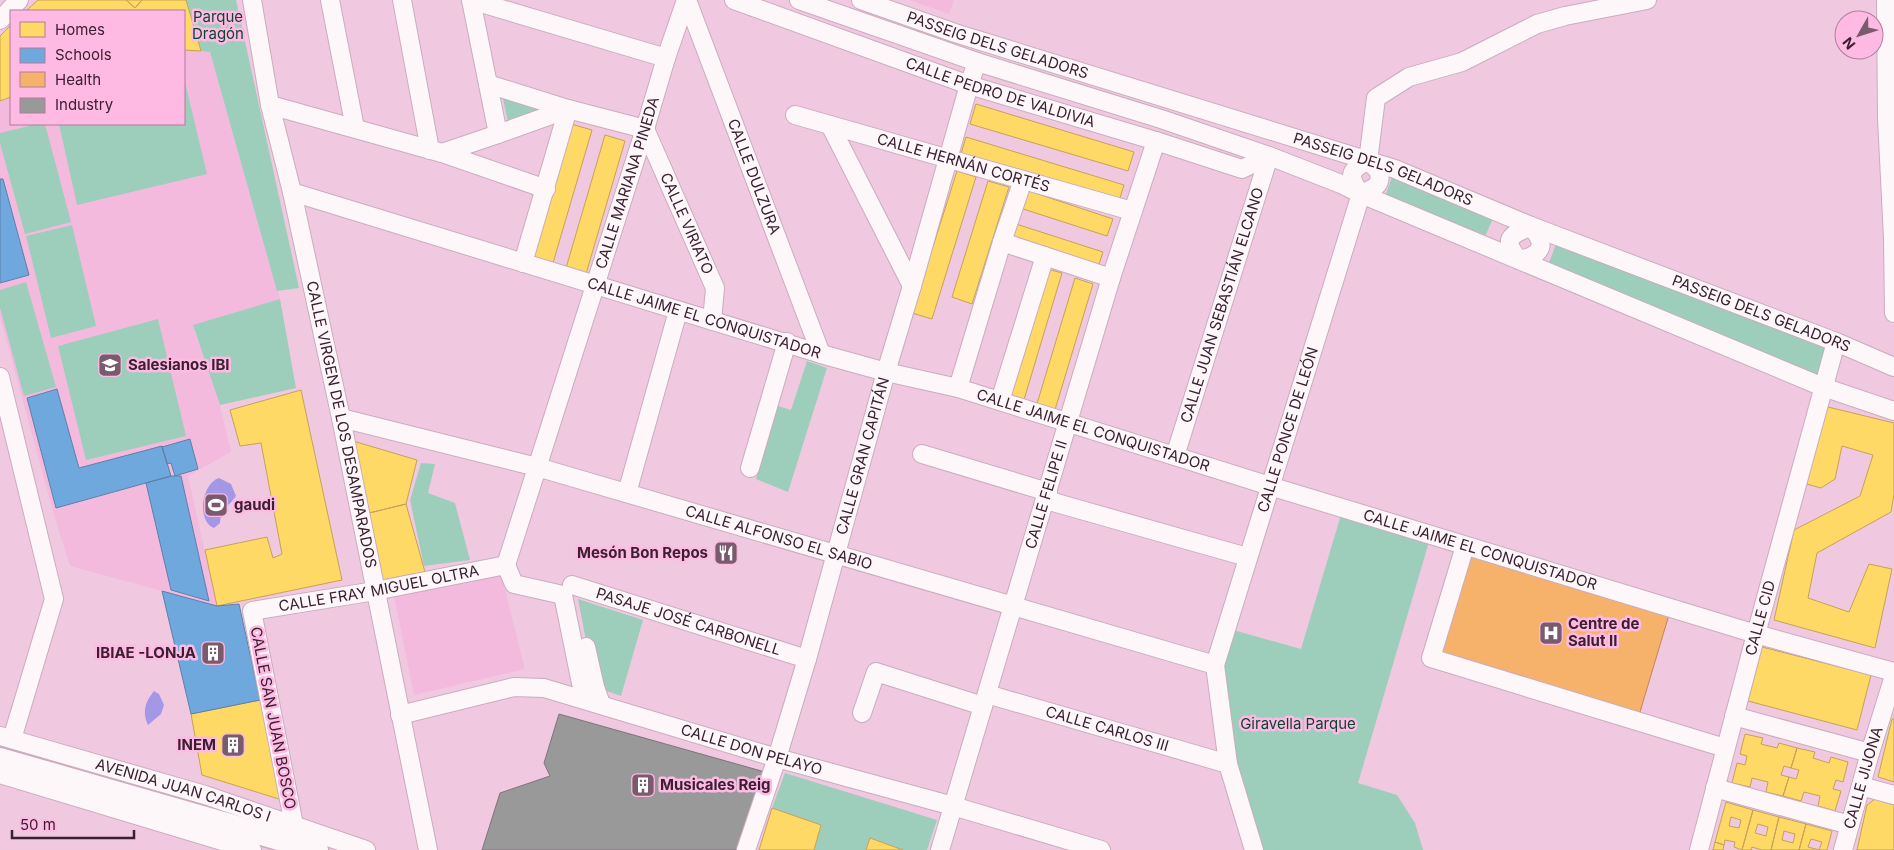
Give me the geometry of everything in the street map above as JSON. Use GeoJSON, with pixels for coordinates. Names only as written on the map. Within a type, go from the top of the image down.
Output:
{"type":"FeatureCollection","features":[{"type":"Feature","properties":{"kind":"main road","name":"AVENIDA JUAN CARLOS I"},"geometry":{"type":"LineString","coordinates":[[0,759],[292,834],[317,850]]}},
{"type":"Feature","properties":{"kind":"street"},"geometry":{"type":"LineString","coordinates":[[0,20],[19,0]]}},
{"type":"Feature","properties":{"kind":"street","name":"CALLE VIRGEN DE LOS DESAMPARADOS"},"geometry":{"type":"LineString","coordinates":[[252,0],[270,105],[292,192],[341,418],[428,850]]}},
{"type":"Feature","properties":{"kind":"street"},"geometry":{"type":"LineString","coordinates":[[330,0],[355,128]]}},
{"type":"Feature","properties":{"kind":"street"},"geometry":{"type":"LineString","coordinates":[[402,0],[436,151]]}},
{"type":"Feature","properties":{"kind":"street"},"geometry":{"type":"LineString","coordinates":[[498,134],[471,0],[666,58]]}},
{"type":"Feature","properties":{"kind":"street","name":"CALLE MARIANA PINEDA"},"geometry":{"type":"LineString","coordinates":[[506,565],[596,285],[666,58],[687,0]]}},
{"type":"Feature","properties":{"kind":"street","name":"CALLE DULZURA"},"geometry":{"type":"LineString","coordinates":[[687,0],[821,354]]}},
{"type":"Feature","properties":{"kind":"street","name":"CALLE PEDRO DE VALDIVIA"},"geometry":{"type":"LineString","coordinates":[[734,0],[969,85],[1242,169],[1269,156]]}},
{"type":"Feature","properties":{"kind":"street"},"geometry":{"type":"LineString","coordinates":[[799,0],[977,62],[1161,119],[1269,156],[1341,184],[1823,387],[1894,411]]}},
{"type":"Feature","properties":{"kind":"street","name":"PASSEIG DELS GELADORS"},"geometry":{"type":"LineString","coordinates":[[861,0],[954,33],[1395,169],[1531,226],[1836,342],[1894,367]]}},
{"type":"Feature","properties":{"kind":"street"},"geometry":{"type":"LineString","coordinates":[[1361,194],[1375,188],[1380,180],[1378,170],[1368,161],[1376,98],[1409,76],[1462,62],[1537,24],[1565,16],[1647,0]]}},
{"type":"Feature","properties":{"kind":"street"},"geometry":{"type":"LineString","coordinates":[[1886,0],[1894,238],[1894,314]]}},
{"type":"Feature","properties":{"kind":"street","name":"CALLE GRAN CAPITÁN"},"geometry":{"type":"LineString","coordinates":[[746,850],[777,758],[807,659],[886,372],[977,62]]}},
{"type":"Feature","properties":{"kind":"street"},"geometry":{"type":"LineString","coordinates":[[488,84],[568,109],[645,129]]}},
{"type":"Feature","properties":{"kind":"street"},"geometry":{"type":"LineString","coordinates":[[270,105],[436,151],[546,189]]}},
{"type":"Feature","properties":{"kind":"street"},"geometry":{"type":"LineString","coordinates":[[436,151],[498,134],[568,109]]}},
{"type":"Feature","properties":{"kind":"street"},"geometry":{"type":"LineString","coordinates":[[523,263],[568,109]]}},
{"type":"Feature","properties":{"kind":"street","name":"CALLE HERNÁN CORTÉS"},"geometry":{"type":"LineString","coordinates":[[795,115],[1132,211]]}},
{"type":"Feature","properties":{"kind":"street"},"geometry":{"type":"LineString","coordinates":[[830,125],[912,286]]}},
{"type":"Feature","properties":{"kind":"street","name":"CALLE VIRIATO"},"geometry":{"type":"LineString","coordinates":[[645,129],[715,288],[712,321]]}},
{"type":"Feature","properties":{"kind":"street","name":"CALLE FELIPE II"},"geometry":{"type":"LineString","coordinates":[[940,850],[1111,278],[1156,141]]}},
{"type":"Feature","properties":{"kind":"street","name":"CALLE JUAN SEBASTIÁN ELCANO"},"geometry":{"type":"LineString","coordinates":[[1175,456],[1269,156]]}},
{"type":"Feature","properties":{"kind":"street"},"geometry":{"type":"LineString","coordinates":[[958,388],[1002,242],[1023,180]]}},
{"type":"Feature","properties":{"kind":"street","name":"CALLE JAIME EL CONQUISTADOR"},"geometry":{"type":"LineString","coordinates":[[292,192],[678,311],[787,342],[821,354],[886,372],[958,388],[1465,546],[1756,634],[1894,672]]}},
{"type":"Feature","properties":{"kind":"street","name":"CALLE PONCE DE LEÓN"},"geometry":{"type":"LineString","coordinates":[[1215,665],[1361,194]]}},
{"type":"Feature","properties":{"kind":"street"},"geometry":{"type":"LineString","coordinates":[[1519,260],[1534,257],[1539,249],[1540,240],[1531,226]]}},
{"type":"Feature","properties":{"kind":"street"},"geometry":{"type":"LineString","coordinates":[[1002,242],[1111,278]]}},
{"type":"Feature","properties":{"kind":"street"},"geometry":{"type":"LineString","coordinates":[[1000,401],[1045,256]]}},
{"type":"Feature","properties":{"kind":"street"},"geometry":{"type":"LineString","coordinates":[[627,493],[678,311]]}},
{"type":"Feature","properties":{"kind":"street"},"geometry":{"type":"LineString","coordinates":[[750,468],[787,342]]}},
{"type":"Feature","properties":{"kind":"street","name":"CALLE CID"},"geometry":{"type":"LineString","coordinates":[[1699,850],[1836,342]]}},
{"type":"Feature","properties":{"kind":"street"},"geometry":{"type":"LineString","coordinates":[[0,377],[54,599],[6,737]]}},
{"type":"Feature","properties":{"kind":"street","name":"CALLE ALFONSO EL SABIO"},"geometry":{"type":"LineString","coordinates":[[341,418],[537,467],[1215,665]]}},
{"type":"Feature","properties":{"kind":"street"},"geometry":{"type":"LineString","coordinates":[[922,454],[1047,496],[1247,557]]}},
{"type":"Feature","properties":{"kind":"street"},"geometry":{"type":"LineString","coordinates":[[1465,546],[1431,658],[1725,748]]}},
{"type":"Feature","properties":{"kind":"street"},"geometry":{"type":"LineString","coordinates":[[506,565],[514,584],[563,595],[584,698]]}},
{"type":"Feature","properties":{"kind":"street","name":"CALLE FRAY MIGUEL OLTRA"},"geometry":{"type":"LineString","coordinates":[[252,611],[375,591],[506,565]]}},
{"type":"Feature","properties":{"kind":"street","name":"PASAJE JOSÉ CARBONELL"},"geometry":{"type":"LineString","coordinates":[[601,704],[595,687],[572,586],[807,659]]}},
{"type":"Feature","properties":{"kind":"street","name":"CALLE SAN JUAN BOSCO"},"geometry":{"type":"LineString","coordinates":[[252,611],[292,834]]}},
{"type":"Feature","properties":{"kind":"street"},"geometry":{"type":"LineString","coordinates":[[1215,665],[1228,764],[1254,850]]}},
{"type":"Feature","properties":{"kind":"street","name":"CALLE CARLOS III"},"geometry":{"type":"LineString","coordinates":[[862,713],[876,672],[1228,764]]}},
{"type":"Feature","properties":{"kind":"street","name":"CALLE JIJONA"},"geometry":{"type":"LineString","coordinates":[[1843,850],[1894,676]]}},
{"type":"Feature","properties":{"kind":"street","name":"CALLE DON PELAYO"},"geometry":{"type":"LineString","coordinates":[[400,715],[514,687],[544,688],[584,698],[777,758],[953,806],[1101,850]]}},
{"type":"Feature","properties":{"kind":"street"},"geometry":{"type":"LineString","coordinates":[[1734,716],[1870,753]]}},
{"type":"Feature","properties":{"kind":"street","name":"AVENIDA JUAN CARLOS I"},"geometry":{"type":"LineString","coordinates":[[6,737],[205,795],[292,834],[366,850]]}},
{"type":"Feature","properties":{"kind":"street"},"geometry":{"type":"LineString","coordinates":[[0,774],[252,850]]}},
{"type":"Feature","properties":{"kind":"street"},"geometry":{"type":"LineString","coordinates":[[1861,786],[1894,795]]}},
{"type":"Feature","properties":{"kind":"street"},"geometry":{"type":"LineString","coordinates":[[1715,788],[1850,825]]}},
{"type":"Feature","properties":{"kind":"shaded area"},"geometry":{"type":"Polygon","coordinates":[[[909,0],[954,0],[949,14],[909,0]]]}},
{"type":"Feature","properties":{"kind":"shaded area","name":"Salesianos IBI"},"geometry":{"type":"Polygon","coordinates":[[[185,50],[210,52],[280,299],[193,326],[220,405],[231,452],[188,476],[217,606],[70,566],[53,512],[0,317],[0,101],[10,97],[10,125],[185,125],[185,50]]]}},
{"type":"Feature","properties":{"kind":"shaded area","name":"gaudi"},"geometry":{"type":"Polygon","coordinates":[[[219,478],[231,484],[236,496],[223,511],[220,523],[214,528],[208,524],[205,518],[203,502],[205,494],[213,481],[219,478]]]}},
{"type":"Feature","properties":{"kind":"shaded area"},"geometry":{"type":"Polygon","coordinates":[[[499,566],[525,669],[414,695],[392,587],[499,566]]]}},
{"type":"Feature","properties":{"kind":"shaded area"},"geometry":{"type":"Polygon","coordinates":[[[154,691],[159,694],[164,705],[161,714],[148,725],[145,707],[154,691]]]}},
{"type":"Feature","properties":{"kind":"green space","name":"Parque Dragón"},"geometry":{"type":"Polygon","coordinates":[[[186,0],[236,0],[299,288],[277,291],[210,52],[201,51],[186,0]]]}},
{"type":"Feature","properties":{"kind":"green space"},"geometry":{"type":"Polygon","coordinates":[[[185,82],[207,174],[77,205],[59,125],[185,125],[185,82]]]}},
{"type":"Feature","properties":{"kind":"green space"},"geometry":{"type":"Polygon","coordinates":[[[502,94],[547,107],[508,122],[502,94]]]}},
{"type":"Feature","properties":{"kind":"green space"},"geometry":{"type":"Polygon","coordinates":[[[33,125],[45,125],[71,222],[25,234],[0,143],[0,133],[33,125]]]}},
{"type":"Feature","properties":{"kind":"green space"},"geometry":{"type":"Polygon","coordinates":[[[1395,169],[1496,212],[1482,243],[1383,202],[1395,169]]]}},
{"type":"Feature","properties":{"kind":"green space"},"geometry":{"type":"Polygon","coordinates":[[[72,225],[96,326],[51,338],[26,236],[72,225]]]}},
{"type":"Feature","properties":{"kind":"green space"},"geometry":{"type":"Polygon","coordinates":[[[1559,237],[1836,342],[1823,387],[1546,270],[1559,237]]]}},
{"type":"Feature","properties":{"kind":"green space"},"geometry":{"type":"Polygon","coordinates":[[[26,282],[56,387],[24,396],[0,308],[0,290],[26,282]]]}},
{"type":"Feature","properties":{"kind":"green space"},"geometry":{"type":"Polygon","coordinates":[[[280,299],[296,388],[220,405],[193,325],[280,299]]]}},
{"type":"Feature","properties":{"kind":"green space"},"geometry":{"type":"Polygon","coordinates":[[[158,319],[186,436],[86,460],[58,346],[158,319]]]}},
{"type":"Feature","properties":{"kind":"green space"},"geometry":{"type":"Polygon","coordinates":[[[807,361],[827,368],[788,492],[756,479],[778,406],[791,410],[807,361]]]}},
{"type":"Feature","properties":{"kind":"green space"},"geometry":{"type":"Polygon","coordinates":[[[421,463],[435,464],[428,493],[455,503],[470,560],[424,566],[410,500],[421,463]]]}},
{"type":"Feature","properties":{"kind":"green space","name":"Giravella Parque"},"geometry":{"type":"Polygon","coordinates":[[[1343,508],[1431,535],[1358,783],[1397,795],[1415,823],[1423,850],[1254,850],[1215,665],[1226,628],[1301,649],[1343,508]]]}},
{"type":"Feature","properties":{"kind":"green space"},"geometry":{"type":"Polygon","coordinates":[[[578,599],[643,620],[621,696],[595,687],[578,599]]]}},
{"type":"Feature","properties":{"kind":"green space"},"geometry":{"type":"Polygon","coordinates":[[[785,773],[937,820],[927,850],[903,850],[870,839],[866,850],[814,850],[821,825],[772,808],[785,773]]]}},
{"type":"Feature","properties":{"kind":"building: Homes"},"geometry":{"type":"Polygon","coordinates":[[[38,0],[126,0],[135,8],[142,0],[186,0],[201,51],[185,50],[185,10],[27,10],[38,0]]]}},
{"type":"Feature","properties":{"kind":"building: Homes"},"geometry":{"type":"Polygon","coordinates":[[[126,0],[142,0],[135,8],[126,0]]]}},
{"type":"Feature","properties":{"kind":"building: Homes"},"geometry":{"type":"Polygon","coordinates":[[[10,26],[10,97],[0,101],[0,36],[10,26]]]}},
{"type":"Feature","properties":{"kind":"building: Homes"},"geometry":{"type":"Polygon","coordinates":[[[976,104],[1134,152],[1128,171],[970,124],[976,104]]]}},
{"type":"Feature","properties":{"kind":"building: Homes"},"geometry":{"type":"Polygon","coordinates":[[[571,124],[592,130],[553,263],[532,257],[571,124]]]}},
{"type":"Feature","properties":{"kind":"building: Homes"},"geometry":{"type":"Polygon","coordinates":[[[605,135],[625,141],[586,274],[566,268],[605,135]]]}},
{"type":"Feature","properties":{"kind":"building: Homes"},"geometry":{"type":"Polygon","coordinates":[[[966,137],[1124,185],[1118,204],[960,157],[966,137]]]}},
{"type":"Feature","properties":{"kind":"building: Homes"},"geometry":{"type":"Polygon","coordinates":[[[957,171],[976,177],[932,319],[912,313],[957,171]]]}},
{"type":"Feature","properties":{"kind":"building: Homes"},"geometry":{"type":"Polygon","coordinates":[[[988,181],[1009,187],[972,304],[952,297],[988,181]]]}},
{"type":"Feature","properties":{"kind":"building: Homes"},"geometry":{"type":"Polygon","coordinates":[[[1023,189],[1113,219],[1107,236],[1017,207],[1023,189]]]}},
{"type":"Feature","properties":{"kind":"building: Homes"},"geometry":{"type":"Polygon","coordinates":[[[1013,223],[1103,252],[1097,270],[1007,240],[1013,223]]]}},
{"type":"Feature","properties":{"kind":"building: Homes"},"geometry":{"type":"Polygon","coordinates":[[[1044,268],[1062,273],[1023,403],[1005,397],[1044,268]]]}},
{"type":"Feature","properties":{"kind":"building: Homes"},"geometry":{"type":"Polygon","coordinates":[[[1075,278],[1093,284],[1054,413],[1036,407],[1075,278]]]}},
{"type":"Feature","properties":{"kind":"building: Homes"},"geometry":{"type":"Polygon","coordinates":[[[301,390],[342,580],[217,606],[205,550],[267,537],[273,558],[282,554],[261,443],[240,446],[230,410],[301,390]]]}},
{"type":"Feature","properties":{"kind":"building: Homes"},"geometry":{"type":"Polygon","coordinates":[[[1828,407],[1894,423],[1894,494],[1891,512],[1817,553],[1808,598],[1849,612],[1869,564],[1892,569],[1875,648],[1774,620],[1794,530],[1860,496],[1873,455],[1842,446],[1835,479],[1821,488],[1803,483],[1828,407]]]}},
{"type":"Feature","properties":{"kind":"building: Homes"},"geometry":{"type":"Polygon","coordinates":[[[353,441],[417,460],[406,504],[365,514],[353,441]]]}},
{"type":"Feature","properties":{"kind":"building: Homes"},"geometry":{"type":"Polygon","coordinates":[[[406,504],[425,572],[377,581],[365,514],[406,504]]]}},
{"type":"Feature","properties":{"kind":"building: Homes"},"geometry":{"type":"Polygon","coordinates":[[[1762,647],[1871,675],[1857,730],[1748,701],[1762,647]]]}},
{"type":"Feature","properties":{"kind":"building: Homes","name":"INEM"},"geometry":{"type":"Polygon","coordinates":[[[260,700],[282,800],[202,775],[191,714],[260,700]]]}},
{"type":"Feature","properties":{"kind":"building: Homes"},"geometry":{"type":"Polygon","coordinates":[[[1892,719],[1894,719],[1894,782],[1878,777],[1892,719]]]}},
{"type":"Feature","properties":{"kind":"building: Homes"},"geometry":{"type":"Polygon","coordinates":[[[1745,734],[1763,738],[1761,744],[1777,748],[1779,743],[1797,748],[1791,768],[1784,766],[1781,775],[1789,777],[1783,796],[1766,792],[1768,782],[1752,778],[1750,787],[1732,783],[1737,763],[1745,765],[1747,756],[1740,754],[1745,734]]]}},
{"type":"Feature","properties":{"kind":"building: Homes"},"geometry":{"type":"Polygon","coordinates":[[[1797,748],[1815,752],[1813,758],[1829,763],[1831,757],[1848,762],[1843,782],[1836,780],[1833,789],[1841,791],[1835,811],[1818,806],[1820,796],[1804,792],[1801,801],[1783,796],[1789,777],[1796,779],[1799,770],[1791,768],[1797,748]]]}},
{"type":"Feature","properties":{"kind":"building: Homes"},"geometry":{"type":"Polygon","coordinates":[[[1875,799],[1894,805],[1894,850],[1857,850],[1867,805],[1875,799]]]}},
{"type":"Feature","properties":{"kind":"building: Homes"},"geometry":{"type":"Polygon","coordinates":[[[1726,802],[1753,810],[1742,850],[1734,847],[1735,842],[1725,840],[1724,845],[1715,842],[1726,802]],[[1731,817],[1729,826],[1739,828],[1741,820],[1731,817]]]}},
{"type":"Feature","properties":{"kind":"building: Homes"},"geometry":{"type":"Polygon","coordinates":[[[772,808],[821,825],[814,850],[759,850],[772,808]]]}},
{"type":"Feature","properties":{"kind":"building: Homes"},"geometry":{"type":"Polygon","coordinates":[[[1753,810],[1779,817],[1771,850],[1752,847],[1751,850],[1742,850],[1753,810]],[[1758,824],[1755,833],[1766,836],[1768,827],[1758,824]]]}},
{"type":"Feature","properties":{"kind":"building: Homes"},"geometry":{"type":"Polygon","coordinates":[[[1779,817],[1806,824],[1799,850],[1771,850],[1779,817]],[[1784,831],[1782,840],[1793,843],[1795,834],[1784,831]]]}},
{"type":"Feature","properties":{"kind":"building: Homes"},"geometry":{"type":"Polygon","coordinates":[[[1806,824],[1832,831],[1827,850],[1819,850],[1799,850],[1806,824]],[[1811,839],[1808,847],[1819,850],[1822,842],[1811,839]]]}},
{"type":"Feature","properties":{"kind":"building: Homes"},"geometry":{"type":"Polygon","coordinates":[[[870,838],[903,850],[866,850],[870,838]]]}},
{"type":"Feature","properties":{"kind":"building: Homes"},"geometry":{"type":"Polygon","coordinates":[[[1715,842],[1724,845],[1723,850],[1713,850],[1715,842]]]}},
{"type":"Feature","properties":{"kind":"building: Schools"},"geometry":{"type":"Polygon","coordinates":[[[0,179],[3,179],[29,275],[0,283],[0,179]]]}},
{"type":"Feature","properties":{"kind":"building: Schools"},"geometry":{"type":"Polygon","coordinates":[[[57,389],[79,468],[162,446],[171,476],[56,508],[27,398],[57,389]]]}},
{"type":"Feature","properties":{"kind":"building: Schools"},"geometry":{"type":"Polygon","coordinates":[[[190,439],[198,469],[175,476],[171,463],[167,464],[162,447],[190,439]]]}},
{"type":"Feature","properties":{"kind":"building: Schools"},"geometry":{"type":"Polygon","coordinates":[[[171,476],[181,476],[209,601],[171,590],[146,483],[171,476]]]}},
{"type":"Feature","properties":{"kind":"building: Schools","name":"IBIAE -LONJA"},"geometry":{"type":"Polygon","coordinates":[[[162,591],[217,606],[239,604],[260,700],[191,714],[162,591]]]}},
{"type":"Feature","properties":{"kind":"building: Health","name":"Centre de Salut II"},"geometry":{"type":"Polygon","coordinates":[[[1465,546],[1671,608],[1637,722],[1431,658],[1465,546]]]}},
{"type":"Feature","properties":{"kind":"building: Industry","name":"Musicales Reig"},"geometry":{"type":"Polygon","coordinates":[[[559,714],[765,772],[739,850],[482,850],[500,793],[550,776],[544,763],[559,714]]]}},
{"type":"Feature","properties":{"kind":"place","name":"Salesianos IBI"},"geometry":{"type":"Point","coordinates":[110,365]}},
{"type":"Feature","properties":{"kind":"place","name":"gaudi"},"geometry":{"type":"Point","coordinates":[216,505]}},
{"type":"Feature","properties":{"kind":"place","name":"Mesón Bon Repos"},"geometry":{"type":"Point","coordinates":[726,553]}},
{"type":"Feature","properties":{"kind":"place","name":"Centre de Salut II"},"geometry":{"type":"Point","coordinates":[1551,633]}},
{"type":"Feature","properties":{"kind":"place","name":"IBIAE -LONJA"},"geometry":{"type":"Point","coordinates":[213,653]}},
{"type":"Feature","properties":{"kind":"place","name":"INEM"},"geometry":{"type":"Point","coordinates":[233,745]}},
{"type":"Feature","properties":{"kind":"place","name":"Musicales Reig"},"geometry":{"type":"Point","coordinates":[643,785]}}]}
